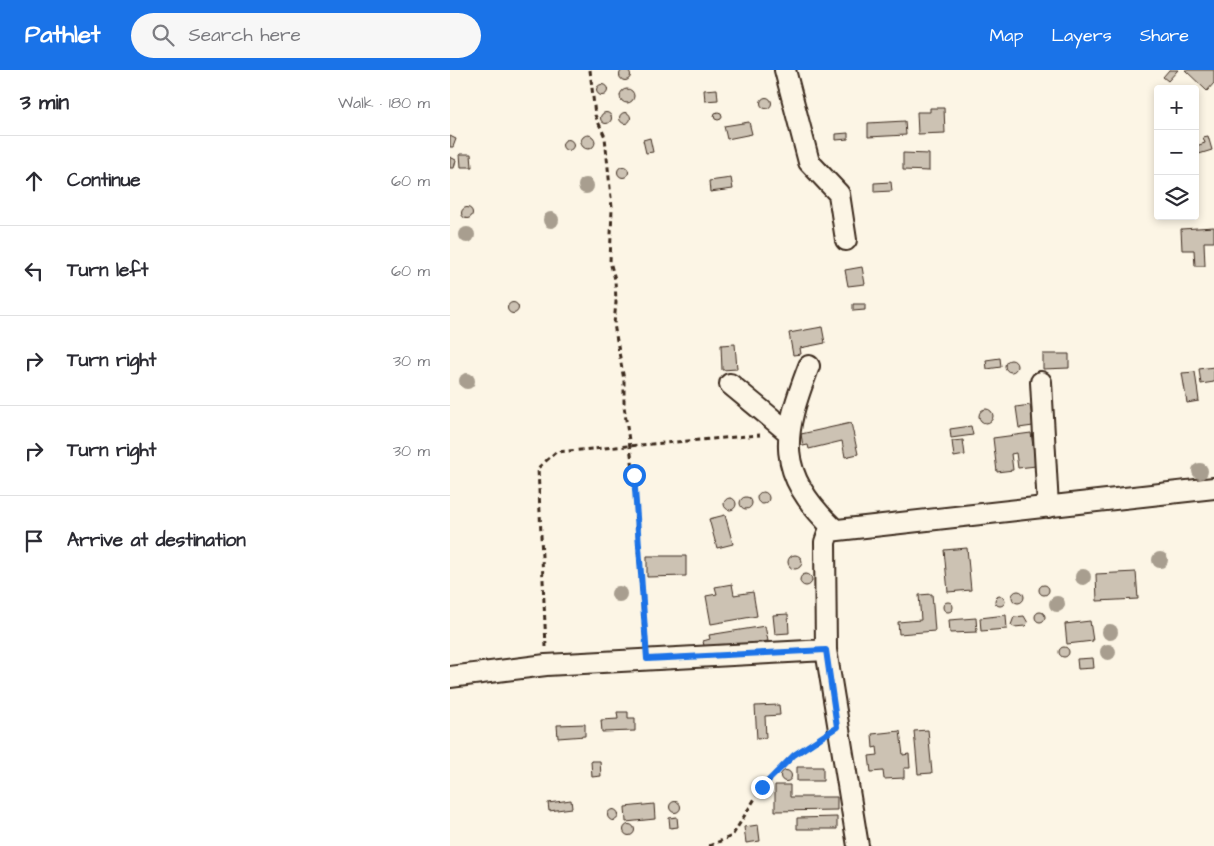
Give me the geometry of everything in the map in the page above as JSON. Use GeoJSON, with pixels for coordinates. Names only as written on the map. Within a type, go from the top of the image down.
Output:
{"type":"FeatureCollection","features":[{"type":"Feature","properties":{"kind":"street"},"geometry":{"type":"LineString","coordinates":[[785,70],[809,162],[839,194],[846,240]]}},
{"type":"Feature","properties":{"kind":"street"},"geometry":{"type":"LineString","coordinates":[[809,366],[791,415],[788,432],[792,465],[799,484],[815,511],[834,529]]}},
{"type":"Feature","properties":{"kind":"street"},"geometry":{"type":"LineString","coordinates":[[1041,382],[1048,507]]}},
{"type":"Feature","properties":{"kind":"street"},"geometry":{"type":"LineString","coordinates":[[730,384],[788,432]]}},
{"type":"Feature","properties":{"kind":"street"},"geometry":{"type":"LineString","coordinates":[[858,846],[837,727],[826,650],[826,535],[834,529],[1214,488]]}},
{"type":"Feature","properties":{"kind":"street"},"geometry":{"type":"LineString","coordinates":[[450,677],[546,665],[826,650]]}},
{"type":"Feature","properties":{"kind":"path"},"geometry":{"type":"LineString","coordinates":[[590,70],[594,116],[605,137],[612,208],[610,262],[615,287],[614,324],[624,380],[624,406],[640,547],[643,632],[647,659]]}},
{"type":"Feature","properties":{"kind":"path"},"geometry":{"type":"LineString","coordinates":[[546,665],[538,468],[556,452],[788,432]]}},
{"type":"Feature","properties":{"kind":"path"},"geometry":{"type":"LineString","coordinates":[[709,846],[732,836],[762,787],[794,755],[837,727]]}},
{"type":"Feature","properties":{"kind":"building"},"geometry":{"type":"Polygon","coordinates":[[[623,70],[627,70],[630,75],[629,79],[623,80],[620,77],[620,73],[623,70]]]}},
{"type":"Feature","properties":{"kind":"building"},"geometry":{"type":"Polygon","coordinates":[[[1169,70],[1178,70],[1168,81],[1163,77],[1169,70]]]}},
{"type":"Feature","properties":{"kind":"building"},"geometry":{"type":"Polygon","coordinates":[[[1185,70],[1214,70],[1214,83],[1207,91],[1185,70]]]}},
{"type":"Feature","properties":{"kind":"building"},"geometry":{"type":"Polygon","coordinates":[[[602,84],[608,90],[602,96],[596,90],[602,84]]]}},
{"type":"Feature","properties":{"kind":"building"},"geometry":{"type":"Polygon","coordinates":[[[624,89],[630,89],[634,96],[630,103],[624,103],[620,99],[620,93],[624,89]]]}},
{"type":"Feature","properties":{"kind":"building"},"geometry":{"type":"Polygon","coordinates":[[[717,89],[718,100],[705,101],[704,90],[717,89]]]}},
{"type":"Feature","properties":{"kind":"building"},"geometry":{"type":"Polygon","coordinates":[[[766,97],[772,103],[766,109],[760,103],[766,97]]]}},
{"type":"Feature","properties":{"kind":"building"},"geometry":{"type":"Polygon","coordinates":[[[930,108],[944,108],[945,133],[918,134],[917,112],[930,112],[930,108]]]}},
{"type":"Feature","properties":{"kind":"building"},"geometry":{"type":"Polygon","coordinates":[[[606,112],[612,118],[606,124],[600,118],[606,112]]]}},
{"type":"Feature","properties":{"kind":"building"},"geometry":{"type":"Polygon","coordinates":[[[625,112],[631,118],[625,124],[619,118],[625,112]]]}},
{"type":"Feature","properties":{"kind":"building"},"geometry":{"type":"Polygon","coordinates":[[[718,112],[722,116],[718,120],[714,116],[718,112]]]}},
{"type":"Feature","properties":{"kind":"building"},"geometry":{"type":"Polygon","coordinates":[[[905,121],[906,135],[868,137],[868,123],[905,121]]]}},
{"type":"Feature","properties":{"kind":"building"},"geometry":{"type":"Polygon","coordinates":[[[749,122],[752,134],[727,139],[724,126],[749,122]]]}},
{"type":"Feature","properties":{"kind":"building"},"geometry":{"type":"Polygon","coordinates":[[[848,133],[848,139],[836,140],[836,134],[848,133]]]}},
{"type":"Feature","properties":{"kind":"building"},"geometry":{"type":"Polygon","coordinates":[[[585,135],[591,135],[595,142],[591,149],[585,149],[581,145],[581,139],[585,135]]]}},
{"type":"Feature","properties":{"kind":"building"},"geometry":{"type":"Polygon","coordinates":[[[450,136],[456,139],[453,147],[450,147],[450,136]]]}},
{"type":"Feature","properties":{"kind":"building"},"geometry":{"type":"Polygon","coordinates":[[[1208,136],[1212,150],[1199,154],[1199,145],[1205,143],[1203,137],[1208,136]]]}},
{"type":"Feature","properties":{"kind":"building"},"geometry":{"type":"Polygon","coordinates":[[[650,138],[653,152],[646,153],[643,140],[650,138]]]}},
{"type":"Feature","properties":{"kind":"building"},"geometry":{"type":"Polygon","coordinates":[[[568,139],[574,145],[568,151],[562,145],[568,139]]]}},
{"type":"Feature","properties":{"kind":"building"},"geometry":{"type":"Polygon","coordinates":[[[903,153],[929,154],[929,171],[903,170],[903,153]]]}},
{"type":"Feature","properties":{"kind":"building"},"geometry":{"type":"Polygon","coordinates":[[[460,154],[471,154],[472,167],[461,167],[460,154]]]}},
{"type":"Feature","properties":{"kind":"building"},"geometry":{"type":"Polygon","coordinates":[[[450,157],[456,160],[454,168],[450,168],[450,157]]]}},
{"type":"Feature","properties":{"kind":"building"},"geometry":{"type":"Polygon","coordinates":[[[623,166],[629,172],[623,178],[617,172],[623,166]]]}},
{"type":"Feature","properties":{"kind":"building"},"geometry":{"type":"Polygon","coordinates":[[[731,178],[733,189],[710,192],[709,181],[731,178]]]}},
{"type":"Feature","properties":{"kind":"building"},"geometry":{"type":"Polygon","coordinates":[[[891,182],[892,191],[874,192],[874,183],[891,182]]]}},
{"type":"Feature","properties":{"kind":"building"},"geometry":{"type":"Polygon","coordinates":[[[467,207],[473,213],[467,219],[461,213],[467,207]]]}},
{"type":"Feature","properties":{"kind":"building"},"geometry":{"type":"Polygon","coordinates":[[[1214,227],[1214,242],[1204,242],[1205,266],[1195,266],[1194,250],[1182,250],[1181,229],[1214,227]]]}},
{"type":"Feature","properties":{"kind":"building"},"geometry":{"type":"Polygon","coordinates":[[[862,267],[865,284],[848,286],[845,270],[862,267]]]}},
{"type":"Feature","properties":{"kind":"building"},"geometry":{"type":"Polygon","coordinates":[[[513,302],[519,308],[513,314],[507,308],[513,302]]]}},
{"type":"Feature","properties":{"kind":"building"},"geometry":{"type":"Polygon","coordinates":[[[853,304],[865,304],[865,310],[853,311],[853,304]]]}},
{"type":"Feature","properties":{"kind":"building"},"geometry":{"type":"Polygon","coordinates":[[[822,327],[825,343],[800,348],[801,354],[793,355],[789,333],[822,327]]]}},
{"type":"Feature","properties":{"kind":"building"},"geometry":{"type":"Polygon","coordinates":[[[735,344],[737,369],[722,370],[721,345],[735,344]]]}},
{"type":"Feature","properties":{"kind":"building"},"geometry":{"type":"Polygon","coordinates":[[[1043,354],[1069,354],[1069,368],[1043,369],[1043,354]]]}},
{"type":"Feature","properties":{"kind":"building"},"geometry":{"type":"Polygon","coordinates":[[[1000,358],[1001,367],[987,369],[986,360],[1000,358]]]}},
{"type":"Feature","properties":{"kind":"building"},"geometry":{"type":"Polygon","coordinates":[[[1011,360],[1017,366],[1011,372],[1005,366],[1011,360]]]}},
{"type":"Feature","properties":{"kind":"building"},"geometry":{"type":"Polygon","coordinates":[[[1214,367],[1214,382],[1201,384],[1199,369],[1214,367]]]}},
{"type":"Feature","properties":{"kind":"building"},"geometry":{"type":"Polygon","coordinates":[[[1195,372],[1199,401],[1187,403],[1182,373],[1195,372]]]}},
{"type":"Feature","properties":{"kind":"building"},"geometry":{"type":"Polygon","coordinates":[[[1030,405],[1033,426],[1019,428],[1016,407],[1030,405]]]}},
{"type":"Feature","properties":{"kind":"building"},"geometry":{"type":"Polygon","coordinates":[[[983,409],[989,409],[993,416],[989,423],[983,423],[979,419],[979,413],[983,409]]]}},
{"type":"Feature","properties":{"kind":"building"},"geometry":{"type":"Polygon","coordinates":[[[851,423],[858,454],[845,457],[842,441],[809,449],[808,445],[803,446],[801,434],[851,423]]]}},
{"type":"Feature","properties":{"kind":"building"},"geometry":{"type":"Polygon","coordinates":[[[971,426],[973,435],[951,438],[950,429],[971,426]]]}},
{"type":"Feature","properties":{"kind":"building"},"geometry":{"type":"Polygon","coordinates":[[[1031,433],[1036,466],[1018,468],[1016,453],[1011,454],[1013,470],[997,472],[993,438],[1031,433]]]}},
{"type":"Feature","properties":{"kind":"building"},"geometry":{"type":"Polygon","coordinates":[[[963,440],[965,455],[954,457],[952,441],[963,440]]]}},
{"type":"Feature","properties":{"kind":"building"},"geometry":{"type":"Polygon","coordinates":[[[765,492],[768,493],[768,503],[761,504],[758,503],[757,496],[758,493],[765,492]]]}},
{"type":"Feature","properties":{"kind":"building"},"geometry":{"type":"Polygon","coordinates":[[[748,497],[751,498],[751,508],[744,509],[741,508],[740,501],[741,498],[748,497]]]}},
{"type":"Feature","properties":{"kind":"building"},"geometry":{"type":"Polygon","coordinates":[[[732,498],[735,499],[735,509],[728,510],[725,509],[724,502],[725,499],[732,498]]]}},
{"type":"Feature","properties":{"kind":"building"},"geometry":{"type":"Polygon","coordinates":[[[725,515],[733,544],[717,548],[709,519],[725,515]]]}},
{"type":"Feature","properties":{"kind":"building"},"geometry":{"type":"Polygon","coordinates":[[[967,548],[971,590],[948,592],[944,550],[967,548]]]}},
{"type":"Feature","properties":{"kind":"building"},"geometry":{"type":"Polygon","coordinates":[[[792,555],[798,555],[802,562],[798,569],[792,569],[788,565],[788,559],[792,555]]]}},
{"type":"Feature","properties":{"kind":"building"},"geometry":{"type":"Polygon","coordinates":[[[647,556],[686,556],[686,576],[647,577],[647,556]]]}},
{"type":"Feature","properties":{"kind":"building"},"geometry":{"type":"Polygon","coordinates":[[[1136,572],[1138,599],[1097,601],[1096,574],[1136,572]]]}},
{"type":"Feature","properties":{"kind":"building"},"geometry":{"type":"Polygon","coordinates":[[[808,574],[811,575],[811,585],[804,586],[801,585],[800,578],[801,575],[808,574]]]}},
{"type":"Feature","properties":{"kind":"building"},"geometry":{"type":"Polygon","coordinates":[[[732,584],[734,595],[753,592],[757,616],[711,624],[706,596],[717,594],[715,587],[732,584]]]}},
{"type":"Feature","properties":{"kind":"building"},"geometry":{"type":"Polygon","coordinates":[[[1042,585],[1046,585],[1049,590],[1048,594],[1042,595],[1039,592],[1039,588],[1042,585]]]}},
{"type":"Feature","properties":{"kind":"building"},"geometry":{"type":"Polygon","coordinates":[[[1016,591],[1020,591],[1024,597],[1020,603],[1016,603],[1012,599],[1012,595],[1016,591]]]}},
{"type":"Feature","properties":{"kind":"building"},"geometry":{"type":"Polygon","coordinates":[[[932,594],[935,631],[899,634],[898,622],[921,620],[919,595],[932,594]]]}},
{"type":"Feature","properties":{"kind":"building"},"geometry":{"type":"Polygon","coordinates":[[[998,596],[1002,596],[1005,601],[1004,605],[998,606],[995,603],[995,599],[998,596]]]}},
{"type":"Feature","properties":{"kind":"building"},"geometry":{"type":"Polygon","coordinates":[[[946,602],[950,602],[953,607],[952,611],[946,612],[943,609],[943,605],[946,602]]]}},
{"type":"Feature","properties":{"kind":"building"},"geometry":{"type":"Polygon","coordinates":[[[1038,612],[1042,612],[1045,617],[1044,621],[1038,622],[1035,619],[1035,615],[1038,612]]]}},
{"type":"Feature","properties":{"kind":"building"},"geometry":{"type":"Polygon","coordinates":[[[788,614],[789,633],[775,634],[773,615],[788,614]]]}},
{"type":"Feature","properties":{"kind":"building"},"geometry":{"type":"Polygon","coordinates":[[[1006,615],[1007,629],[981,631],[980,618],[1006,615]]]}},
{"type":"Feature","properties":{"kind":"building"},"geometry":{"type":"Polygon","coordinates":[[[1024,616],[1028,623],[1025,626],[1014,627],[1011,625],[1014,617],[1024,616]]]}},
{"type":"Feature","properties":{"kind":"building"},"geometry":{"type":"Polygon","coordinates":[[[976,618],[977,632],[950,633],[949,620],[976,618]]]}},
{"type":"Feature","properties":{"kind":"building"},"geometry":{"type":"Polygon","coordinates":[[[1090,621],[1093,641],[1067,644],[1065,624],[1090,621]]]}},
{"type":"Feature","properties":{"kind":"building"},"geometry":{"type":"Polygon","coordinates":[[[765,626],[768,641],[705,651],[703,641],[710,639],[709,635],[765,626]]]}},
{"type":"Feature","properties":{"kind":"building"},"geometry":{"type":"Polygon","coordinates":[[[1062,647],[1066,647],[1069,652],[1066,657],[1062,657],[1059,654],[1059,650],[1062,647]]]}},
{"type":"Feature","properties":{"kind":"building"},"geometry":{"type":"Polygon","coordinates":[[[1093,658],[1094,668],[1078,669],[1077,659],[1093,658]]]}},
{"type":"Feature","properties":{"kind":"building"},"geometry":{"type":"Polygon","coordinates":[[[779,705],[780,715],[765,716],[766,738],[757,739],[755,706],[779,705]]]}},
{"type":"Feature","properties":{"kind":"building"},"geometry":{"type":"Polygon","coordinates":[[[617,712],[628,712],[628,718],[635,718],[635,731],[602,732],[601,720],[618,719],[617,712]]]}},
{"type":"Feature","properties":{"kind":"building"},"geometry":{"type":"Polygon","coordinates":[[[585,724],[585,736],[558,738],[557,725],[585,724]]]}},
{"type":"Feature","properties":{"kind":"building"},"geometry":{"type":"Polygon","coordinates":[[[928,730],[932,773],[918,774],[914,731],[928,730]]]}},
{"type":"Feature","properties":{"kind":"building"},"geometry":{"type":"Polygon","coordinates":[[[900,731],[903,755],[909,754],[910,768],[904,768],[904,778],[884,779],[883,771],[871,772],[869,756],[878,755],[877,747],[873,748],[872,734],[900,731]]]}},
{"type":"Feature","properties":{"kind":"building"},"geometry":{"type":"Polygon","coordinates":[[[591,761],[600,761],[601,776],[592,777],[591,761]]]}},
{"type":"Feature","properties":{"kind":"building"},"geometry":{"type":"Polygon","coordinates":[[[797,767],[823,767],[823,781],[797,781],[797,767]]]}},
{"type":"Feature","properties":{"kind":"building"},"geometry":{"type":"Polygon","coordinates":[[[784,771],[788,771],[791,776],[790,780],[784,781],[781,778],[781,774],[784,771]]]}},
{"type":"Feature","properties":{"kind":"building"},"geometry":{"type":"Polygon","coordinates":[[[775,785],[790,785],[790,797],[837,797],[837,810],[775,811],[775,785]]]}},
{"type":"Feature","properties":{"kind":"building"},"geometry":{"type":"Polygon","coordinates":[[[571,800],[572,808],[549,811],[548,803],[571,800]]]}},
{"type":"Feature","properties":{"kind":"building"},"geometry":{"type":"Polygon","coordinates":[[[673,802],[677,802],[680,807],[679,811],[673,812],[670,809],[670,805],[673,802]]]}},
{"type":"Feature","properties":{"kind":"building"},"geometry":{"type":"Polygon","coordinates":[[[654,804],[655,819],[626,822],[625,807],[654,804]]]}},
{"type":"Feature","properties":{"kind":"building"},"geometry":{"type":"Polygon","coordinates":[[[611,810],[615,810],[618,815],[617,819],[611,820],[608,817],[608,813],[611,810]]]}},
{"type":"Feature","properties":{"kind":"building"},"geometry":{"type":"Polygon","coordinates":[[[677,817],[678,827],[670,828],[669,818],[677,817]]]}},
{"type":"Feature","properties":{"kind":"building"},"geometry":{"type":"Polygon","coordinates":[[[837,817],[837,829],[797,829],[797,818],[837,817]]]}},
{"type":"Feature","properties":{"kind":"building"},"geometry":{"type":"Polygon","coordinates":[[[627,825],[631,825],[634,830],[633,834],[627,835],[624,832],[624,828],[627,825]]]}},
{"type":"Feature","properties":{"kind":"building"},"geometry":{"type":"Polygon","coordinates":[[[758,825],[760,841],[746,843],[744,827],[758,825]]]}},
{"type":"Feature","properties":{"kind":"route"},"geometry":{"type":"LineString","coordinates":[[634,475],[640,547],[643,632],[647,659],[826,650],[837,727],[794,755],[762,787]]}}]}
